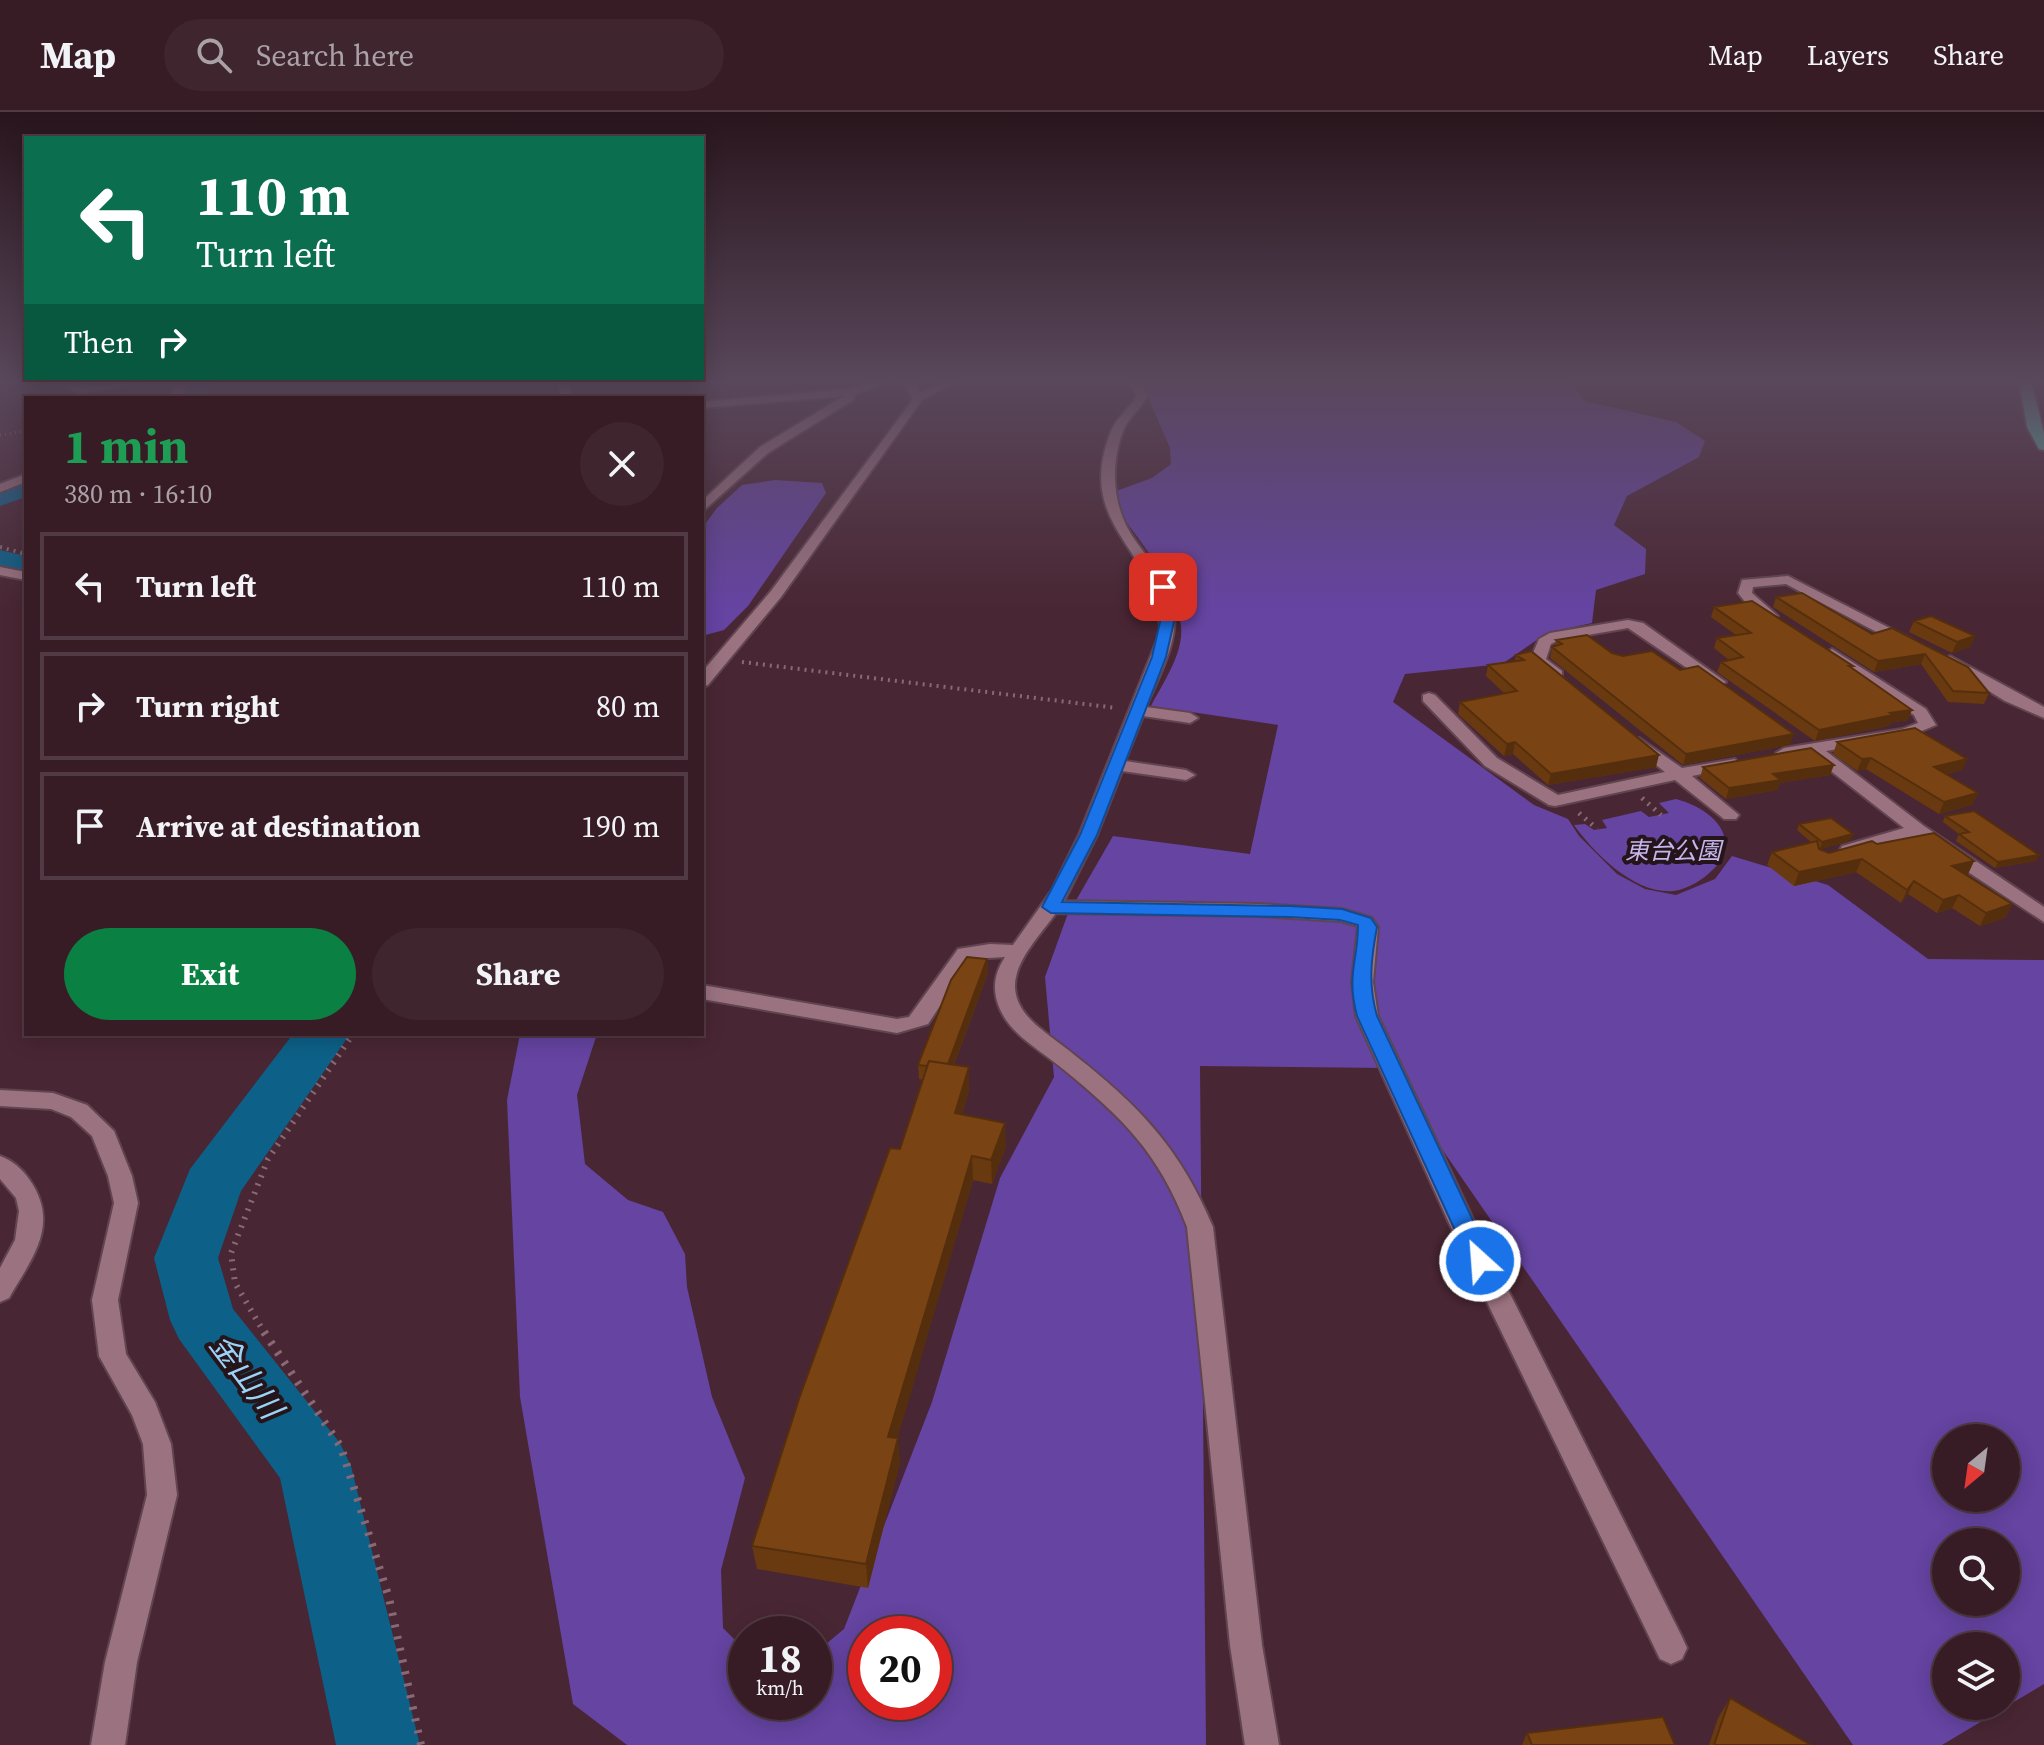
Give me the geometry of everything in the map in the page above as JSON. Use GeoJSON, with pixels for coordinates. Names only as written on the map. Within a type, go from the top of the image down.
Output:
{"type":"FeatureCollection","features":[{"type":"Feature","properties":{"kind":"street"},"geometry":{"type":"LineString","coordinates":[[704,506],[756,457]]}},
{"type":"Feature","properties":{"kind":"street"},"geometry":{"type":"LineString","coordinates":[[704,680],[776,594],[875,457]]}},
{"type":"Feature","properties":{"kind":"street"},"geometry":{"type":"LineString","coordinates":[[1115,457],[1112,505],[1121,527],[1163,587],[1169,613],[1163,645],[1082,849],[1051,907],[1019,952],[1005,978],[1004,990],[1013,1014],[1119,1104],[1152,1138],[1180,1178],[1200,1227],[1246,1645],[1262,1745]]}},
{"type":"Feature","properties":{"kind":"street"},"geometry":{"type":"LineString","coordinates":[[0,488],[24,479]]}},
{"type":"Feature","properties":{"kind":"street"},"geometry":{"type":"LineString","coordinates":[[0,571],[24,576]]}},
{"type":"Feature","properties":{"kind":"street"},"geometry":{"type":"LineString","coordinates":[[1782,622],[1756,606],[1745,593],[1747,583],[1788,580],[2044,713]]}},
{"type":"Feature","properties":{"kind":"street"},"geometry":{"type":"LineString","coordinates":[[1572,688],[1538,660],[1544,642],[1555,636],[1628,624],[1638,626],[1737,696]]}},
{"type":"Feature","properties":{"kind":"street"},"geometry":{"type":"LineString","coordinates":[[1429,698],[1491,762],[1555,801],[1676,774],[1905,733],[1928,725],[1920,712],[1821,647]]}},
{"type":"Feature","properties":{"kind":"street"},"geometry":{"type":"LineString","coordinates":[[1138,711],[1190,718]]}},
{"type":"Feature","properties":{"kind":"street"},"geometry":{"type":"LineString","coordinates":[[1787,731],[1918,830],[2044,916]]}},
{"type":"Feature","properties":{"kind":"street"},"geometry":{"type":"LineString","coordinates":[[1630,736],[1730,815]]}},
{"type":"Feature","properties":{"kind":"street"},"geometry":{"type":"LineString","coordinates":[[1117,765],[1186,775]]}},
{"type":"Feature","properties":{"kind":"street"},"geometry":{"type":"LineString","coordinates":[[1823,857],[1918,830]]}},
{"type":"Feature","properties":{"kind":"street"},"geometry":{"type":"LineString","coordinates":[[1051,907],[1290,911],[1342,915],[1365,922],[1368,927],[1360,968],[1361,994],[1367,1016],[1467,1234],[1671,1648]]}},
{"type":"Feature","properties":{"kind":"street"},"geometry":{"type":"LineString","coordinates":[[704,992],[897,1026],[918,1023],[926,1015],[940,984],[965,954],[990,950],[1019,952]]}},
{"type":"Feature","properties":{"kind":"street"},"geometry":{"type":"LineString","coordinates":[[0,1098],[53,1101],[79,1111],[102,1131],[120,1176],[126,1203],[105,1300],[113,1356],[145,1411],[157,1444],[162,1495],[121,1662],[108,1745]]}},
{"type":"Feature","properties":{"kind":"street"},"geometry":{"type":"LineString","coordinates":[[0,1165],[23,1183],[33,1205],[32,1229],[0,1291]]}},
{"type":"Feature","properties":{"kind":"path"},"geometry":{"type":"LineString","coordinates":[[0,547],[24,553]]}},
{"type":"Feature","properties":{"kind":"path"},"geometry":{"type":"LineString","coordinates":[[721,659],[1138,711]]}},
{"type":"Feature","properties":{"kind":"path"},"geometry":{"type":"LineString","coordinates":[[352,1036],[268,1159],[231,1253],[235,1283],[281,1362],[341,1447],[389,1598],[421,1745]]}},
{"type":"Feature","properties":{"kind":"green space"},"geometry":{"type":"Polygon","coordinates":[[[1171,457],[1699,457],[1627,496],[1614,525],[1646,549],[1645,574],[1596,590],[1592,623],[1547,633],[1502,664],[1405,674],[1393,702],[1534,805],[1568,819],[1579,836],[1617,874],[1645,889],[1676,895],[1715,879],[1732,856],[1828,885],[1928,959],[2044,960],[2044,1684],[2020,1698],[2020,1632],[1932,1632],[1932,1720],[1984,1720],[1942,1745],[1853,1745],[1386,1068],[1200,1066],[1206,1745],[627,1745],[573,1704],[520,1397],[507,1100],[520,1036],[596,1036],[577,1095],[585,1164],[628,1200],[663,1212],[685,1254],[687,1287],[712,1397],[745,1478],[721,1570],[723,1628],[728,1633],[728,1720],[832,1720],[832,1639],[844,1629],[848,1619],[848,1720],[952,1720],[952,1616],[849,1616],[932,1402],[1000,1178],[1054,1077],[1045,977],[1067,916],[1113,836],[1250,854],[1278,725],[1151,706],[1172,668],[1179,647],[1181,626],[1174,598],[1160,571],[1108,494],[1152,478],[1171,464],[1171,457]]]}},
{"type":"Feature","properties":{"kind":"green space"},"geometry":{"type":"Polygon","coordinates":[[[775,480],[822,483],[826,493],[748,606],[724,630],[704,635],[704,525],[717,508],[742,485],[775,480]]]}},
{"type":"Feature","properties":{"kind":"green space","name":"東台公園"},"geometry":{"type":"Polygon","coordinates":[[[1676,799],[1713,819],[1725,840],[1725,851],[1719,863],[1700,880],[1678,890],[1659,890],[1630,879],[1604,859],[1574,825],[1585,824],[1594,830],[1607,828],[1602,820],[1641,811],[1649,817],[1669,813],[1659,803],[1676,799]]]}},
{"type":"Feature","properties":{"kind":"building"},"geometry":{"type":"Polygon","coordinates":[[[1802,593],[1872,634],[1892,628],[1968,667],[1989,693],[1953,691],[1925,654],[1878,661],[1776,597],[1802,593]]]}},
{"type":"Feature","properties":{"kind":"building"},"geometry":{"type":"Polygon","coordinates":[[[1752,601],[1853,666],[1849,666],[1912,710],[1819,730],[1721,662],[1743,657],[1717,638],[1751,633],[1714,607],[1752,601]]]}},
{"type":"Feature","properties":{"kind":"building"},"geometry":{"type":"Polygon","coordinates":[[[1931,616],[1975,636],[1957,642],[1914,621],[1931,616]]]}},
{"type":"Feature","properties":{"kind":"building"},"geometry":{"type":"Polygon","coordinates":[[[1587,635],[1612,653],[1623,656],[1652,651],[1680,670],[1698,666],[1794,734],[1686,754],[1552,647],[1562,644],[1556,640],[1587,635]]]}},
{"type":"Feature","properties":{"kind":"building"},"geometry":{"type":"Polygon","coordinates":[[[1531,651],[1659,755],[1551,774],[1515,742],[1507,744],[1460,702],[1517,691],[1488,665],[1524,660],[1516,655],[1531,651]]]}},
{"type":"Feature","properties":{"kind":"building"},"geometry":{"type":"Polygon","coordinates":[[[1915,728],[1967,759],[1934,767],[1978,793],[1944,802],[1871,758],[1862,759],[1837,742],[1915,728]]]}},
{"type":"Feature","properties":{"kind":"building"},"geometry":{"type":"Polygon","coordinates":[[[1811,748],[1834,765],[1773,774],[1781,780],[1729,788],[1703,767],[1811,748]]]}},
{"type":"Feature","properties":{"kind":"building"},"geometry":{"type":"Polygon","coordinates":[[[1974,811],[2039,855],[1998,862],[1959,834],[1969,832],[1945,816],[1974,811]]]}},
{"type":"Feature","properties":{"kind":"building"},"geometry":{"type":"Polygon","coordinates":[[[1831,818],[1853,834],[1822,842],[1799,824],[1831,818]]]}},
{"type":"Feature","properties":{"kind":"building"},"geometry":{"type":"Polygon","coordinates":[[[1934,833],[1974,861],[1952,866],[2012,904],[1986,913],[1959,895],[1943,900],[1914,881],[1907,890],[1862,859],[1799,872],[1772,852],[1817,841],[1819,849],[1829,853],[1872,841],[1877,844],[1934,833]]]}},
{"type":"Feature","properties":{"kind":"building"},"geometry":{"type":"Polygon","coordinates":[[[967,957],[987,959],[948,1064],[929,1061],[927,1066],[918,1065],[951,980],[967,957]]]}},
{"type":"Feature","properties":{"kind":"building"},"geometry":{"type":"Polygon","coordinates":[[[929,1061],[969,1067],[955,1113],[1005,1123],[991,1160],[972,1156],[888,1437],[898,1438],[866,1564],[752,1546],[800,1396],[890,1148],[900,1149],[929,1061]]]}},
{"type":"Feature","properties":{"kind":"building"},"geometry":{"type":"Polygon","coordinates":[[[1730,1698],[1811,1745],[1714,1745],[1730,1698]]]}},
{"type":"Feature","properties":{"kind":"building"},"geometry":{"type":"Polygon","coordinates":[[[1663,1717],[1675,1745],[1532,1745],[1527,1733],[1663,1717]]]}},
{"type":"Feature","properties":{"kind":"waterway","name":"金山川"},"geometry":{"type":"LineString","coordinates":[[0,497],[24,487]]}},
{"type":"Feature","properties":{"kind":"waterway","name":"金山川"},"geometry":{"type":"LineString","coordinates":[[0,560],[24,566]]}},
{"type":"Feature","properties":{"kind":"waterway","name":"金山川"},"geometry":{"type":"LineString","coordinates":[[321,1036],[212,1185],[186,1258],[203,1320],[314,1466],[378,1745]]}},
{"type":"Feature","properties":{"kind":"route"},"geometry":{"type":"LineString","coordinates":[[1163,587],[1169,613],[1167,633],[1159,657],[1088,835],[1051,907],[1290,911],[1342,915],[1365,922],[1368,927],[1360,968],[1361,994],[1367,1016],[1480,1261]]}}]}
